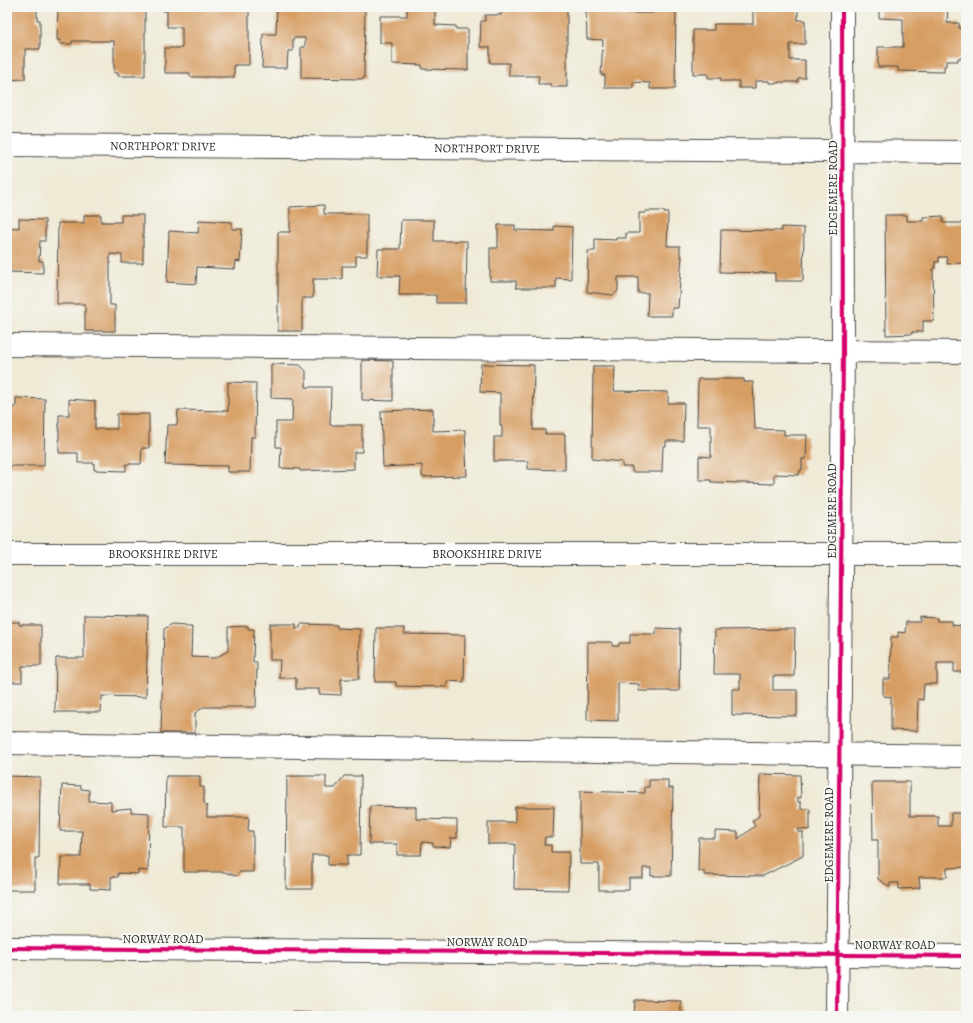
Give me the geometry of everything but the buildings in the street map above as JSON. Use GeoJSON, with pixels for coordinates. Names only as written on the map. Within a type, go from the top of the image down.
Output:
{"type":"FeatureCollection","features":[{"type":"Feature","properties":{"kind":"street","name":"EDGEMERE ROAD"},"geometry":{"type":"LineString","coordinates":[[837,1016],[843,351],[842,7]]}},
{"type":"Feature","properties":{"kind":"street","name":"NORTHPORT DRIVE"},"geometry":{"type":"LineString","coordinates":[[7,145],[966,152]]}},
{"type":"Feature","properties":{"kind":"street"},"geometry":{"type":"LineString","coordinates":[[7,345],[966,352]]}},
{"type":"Feature","properties":{"kind":"street","name":"BROOKSHIRE DRIVE"},"geometry":{"type":"LineString","coordinates":[[7,554],[966,554]]}},
{"type":"Feature","properties":{"kind":"street"},"geometry":{"type":"LineString","coordinates":[[7,742],[839,756],[966,756]]}},
{"type":"Feature","properties":{"kind":"street","name":"NORWAY ROAD"},"geometry":{"type":"LineString","coordinates":[[7,948],[966,956]]}},
{"type":"Feature","properties":{"kind":"cycle path"},"geometry":{"type":"LineString","coordinates":[[837,1016],[843,351],[842,7]]}},
{"type":"Feature","properties":{"kind":"cycle path"},"geometry":{"type":"LineString","coordinates":[[7,948],[966,956]]}}]}
